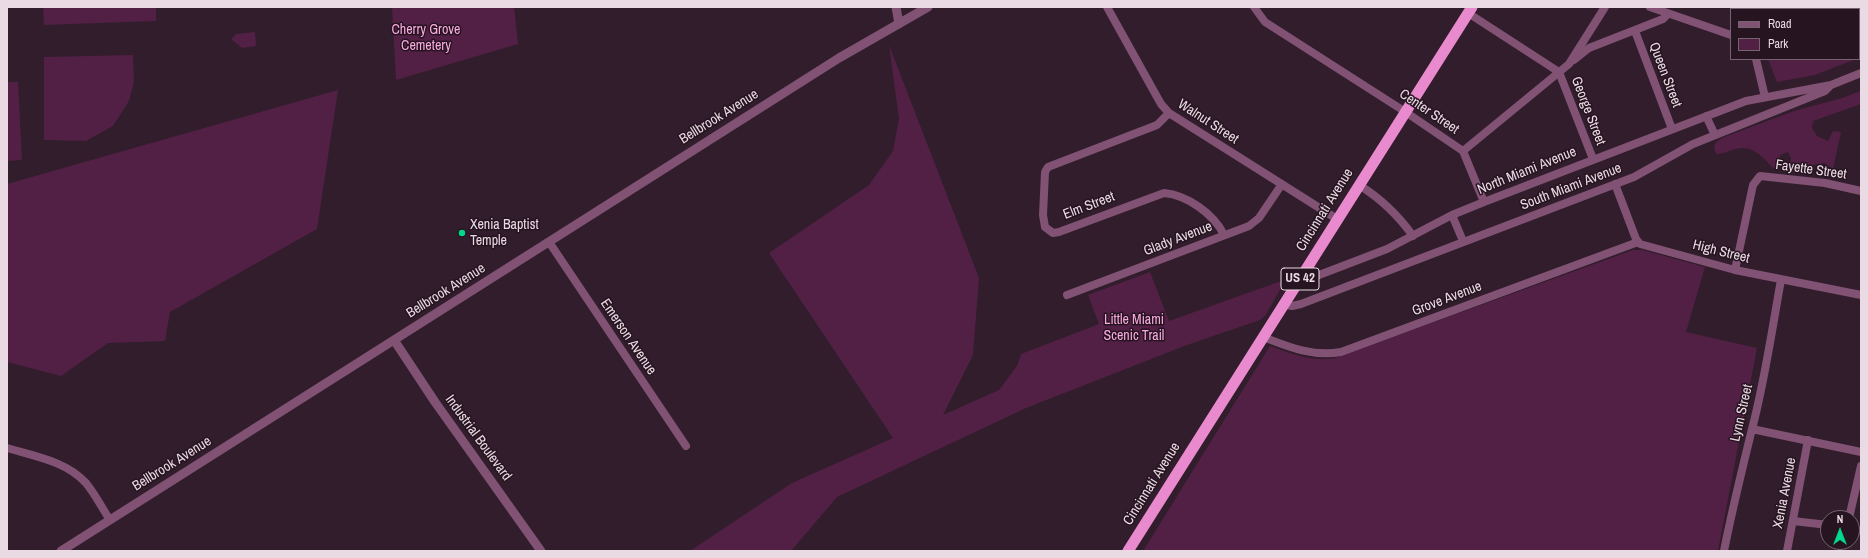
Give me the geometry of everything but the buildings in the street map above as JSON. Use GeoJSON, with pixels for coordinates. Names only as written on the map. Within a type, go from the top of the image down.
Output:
{"type":"FeatureCollection","features":[{"type":"Feature","properties":{"kind":"highway","name":"Cincinnati Avenue"},"geometry":{"type":"LineString","coordinates":[[1128,551],[1470,10]]}},
{"type":"Feature","properties":{"kind":"street"},"geometry":{"type":"LineString","coordinates":[[896,7],[899,24]]}},
{"type":"Feature","properties":{"kind":"street","name":"Bellbrook Avenue"},"geometry":{"type":"LineString","coordinates":[[62,551],[839,58],[928,7]]}},
{"type":"Feature","properties":{"kind":"street","name":"Walnut Street"},"geometry":{"type":"LineString","coordinates":[[1107,7],[1161,104],[1169,113],[1337,219]]}},
{"type":"Feature","properties":{"kind":"street","name":"Center Street"},"geometry":{"type":"LineString","coordinates":[[1254,7],[1265,22],[1463,151],[1568,64],[1605,7]]}},
{"type":"Feature","properties":{"kind":"street"},"geometry":{"type":"LineString","coordinates":[[1650,7],[1730,35]]}},
{"type":"Feature","properties":{"kind":"street"},"geometry":{"type":"LineString","coordinates":[[1470,10],[1559,72]]}},
{"type":"Feature","properties":{"kind":"street"},"geometry":{"type":"LineString","coordinates":[[1568,64],[1589,48],[1663,19],[1668,14]]}},
{"type":"Feature","properties":{"kind":"street","name":"Queen Street"},"geometry":{"type":"LineString","coordinates":[[1635,30],[1672,129]]}},
{"type":"Feature","properties":{"kind":"street"},"geometry":{"type":"LineString","coordinates":[[1756,60],[1765,97]]}},
{"type":"Feature","properties":{"kind":"street","name":"George Street"},"geometry":{"type":"LineString","coordinates":[[1559,72],[1593,159]]}},
{"type":"Feature","properties":{"kind":"street","name":"South Miami Avenue"},"geometry":{"type":"LineString","coordinates":[[1283,304],[1292,306],[1301,304],[1634,177],[1693,144],[1825,91],[1831,85],[1861,73]]}},
{"type":"Feature","properties":{"kind":"street","name":"North Miami Avenue"},"geometry":{"type":"LineString","coordinates":[[1303,273],[1319,275],[1387,249],[1452,215],[1593,159],[1746,101],[1831,85]]}},
{"type":"Feature","properties":{"kind":"street","name":"Elm Street"},"geometry":{"type":"LineString","coordinates":[[1169,113],[1158,125],[1048,167],[1045,172],[1043,208],[1045,227],[1053,233],[1059,232],[1164,193],[1179,196],[1202,209],[1217,223],[1224,235]]}},
{"type":"Feature","properties":{"kind":"street"},"geometry":{"type":"LineString","coordinates":[[1706,116],[1715,135]]}},
{"type":"Feature","properties":{"kind":"street"},"geometry":{"type":"LineString","coordinates":[[1463,151],[1484,202]]}},
{"type":"Feature","properties":{"kind":"street","name":"Fayette Street"},"geometry":{"type":"LineString","coordinates":[[1735,270],[1753,185],[1760,176],[1825,183],[1861,191]]}},
{"type":"Feature","properties":{"kind":"street","name":"Glady Avenue"},"geometry":{"type":"LineString","coordinates":[[1067,295],[1255,222],[1282,184]]}},
{"type":"Feature","properties":{"kind":"street"},"geometry":{"type":"LineString","coordinates":[[1615,184],[1638,242]]}},
{"type":"Feature","properties":{"kind":"street"},"geometry":{"type":"LineString","coordinates":[[1359,185],[1373,194],[1388,207],[1413,236]]}},
{"type":"Feature","properties":{"kind":"street"},"geometry":{"type":"LineString","coordinates":[[1452,215],[1464,241]]}},
{"type":"Feature","properties":{"kind":"street","name":"Emerson Avenue"},"geometry":{"type":"LineString","coordinates":[[549,242],[686,446]]}},
{"type":"Feature","properties":{"kind":"street","name":"High Street"},"geometry":{"type":"LineString","coordinates":[[1638,242],[1640,244],[1735,270],[1861,295]]}},
{"type":"Feature","properties":{"kind":"street","name":"Grove Avenue"},"geometry":{"type":"LineString","coordinates":[[1263,337],[1306,352],[1323,354],[1341,352],[1638,242]]}},
{"type":"Feature","properties":{"kind":"street","name":"Lynn Street"},"geometry":{"type":"LineString","coordinates":[[1724,551],[1734,500],[1752,429],[1782,280]]}},
{"type":"Feature","properties":{"kind":"street","name":"Industrial Boulevard"},"geometry":{"type":"LineString","coordinates":[[394,340],[435,402],[541,551]]}},
{"type":"Feature","properties":{"kind":"street"},"geometry":{"type":"LineString","coordinates":[[1752,429],[1861,452]]}},
{"type":"Feature","properties":{"kind":"street","name":"Xenia Avenue"},"geometry":{"type":"LineString","coordinates":[[1787,551],[1808,440]]}},
{"type":"Feature","properties":{"kind":"street"},"geometry":{"type":"LineString","coordinates":[[7,448],[55,463],[73,471],[87,484],[110,520]]}},
{"type":"Feature","properties":{"kind":"street"},"geometry":{"type":"LineString","coordinates":[[1851,510],[1861,466]]}},
{"type":"Feature","properties":{"kind":"street"},"geometry":{"type":"LineString","coordinates":[[1793,521],[1820,524]]}},
{"type":"Feature","properties":{"kind":"green space"},"geometry":{"type":"Polygon","coordinates":[[[43,7],[156,7],[156,21],[44,25],[43,7]]]}},
{"type":"Feature","properties":{"kind":"green space","name":"Cherry Grove Cemetery"},"geometry":{"type":"Polygon","coordinates":[[[392,7],[514,7],[518,44],[396,80],[392,7]]]}},
{"type":"Feature","properties":{"kind":"green space"},"geometry":{"type":"Polygon","coordinates":[[[1861,7],[1861,57],[1860,8],[1784,8],[1861,7]]]}},
{"type":"Feature","properties":{"kind":"green space"},"geometry":{"type":"Polygon","coordinates":[[[255,32],[256,46],[242,48],[231,39],[236,34],[255,32]]]}},
{"type":"Feature","properties":{"kind":"green space","name":"Little Miami Scenic Trail"},"geometry":{"type":"Polygon","coordinates":[[[889,45],[979,278],[973,355],[943,415],[999,390],[1017,366],[1021,354],[1099,324],[1088,295],[1150,272],[1169,321],[1284,280],[1284,283],[1265,316],[1260,320],[1187,345],[1026,408],[837,497],[791,551],[690,551],[792,483],[893,438],[769,253],[869,185],[893,151],[899,119],[889,45]]]}},
{"type":"Feature","properties":{"kind":"green space"},"geometry":{"type":"Polygon","coordinates":[[[133,55],[134,82],[129,101],[113,126],[86,141],[44,140],[44,57],[133,55]]]}},
{"type":"Feature","properties":{"kind":"green space"},"geometry":{"type":"Polygon","coordinates":[[[1768,60],[1853,60],[1815,75],[1777,82],[1768,60]]]}},
{"type":"Feature","properties":{"kind":"green space"},"geometry":{"type":"Polygon","coordinates":[[[7,82],[18,82],[22,160],[7,161],[7,82]]]}},
{"type":"Feature","properties":{"kind":"green space"},"geometry":{"type":"Polygon","coordinates":[[[338,90],[317,229],[170,312],[165,341],[108,343],[61,376],[7,362],[7,184],[338,90]]]}},
{"type":"Feature","properties":{"kind":"green space"},"geometry":{"type":"Polygon","coordinates":[[[1861,91],[1861,104],[1813,121],[1812,128],[1817,136],[1828,141],[1833,131],[1841,132],[1833,169],[1824,163],[1813,165],[1812,174],[1788,172],[1791,158],[1788,152],[1780,155],[1776,171],[1759,154],[1748,149],[1742,148],[1717,154],[1715,151],[1714,148],[1716,143],[1727,136],[1794,111],[1842,98],[1861,91]]]}},
{"type":"Feature","properties":{"kind":"green space"},"geometry":{"type":"Polygon","coordinates":[[[1633,250],[1642,250],[1705,267],[1686,332],[1757,348],[1718,551],[1143,551],[1270,346],[1310,358],[1335,358],[1633,250]]]}},
{"type":"Feature","properties":{"kind":"place","name":"Xenia Baptist Temple"},"geometry":{"type":"Point","coordinates":[462,233]}}]}
